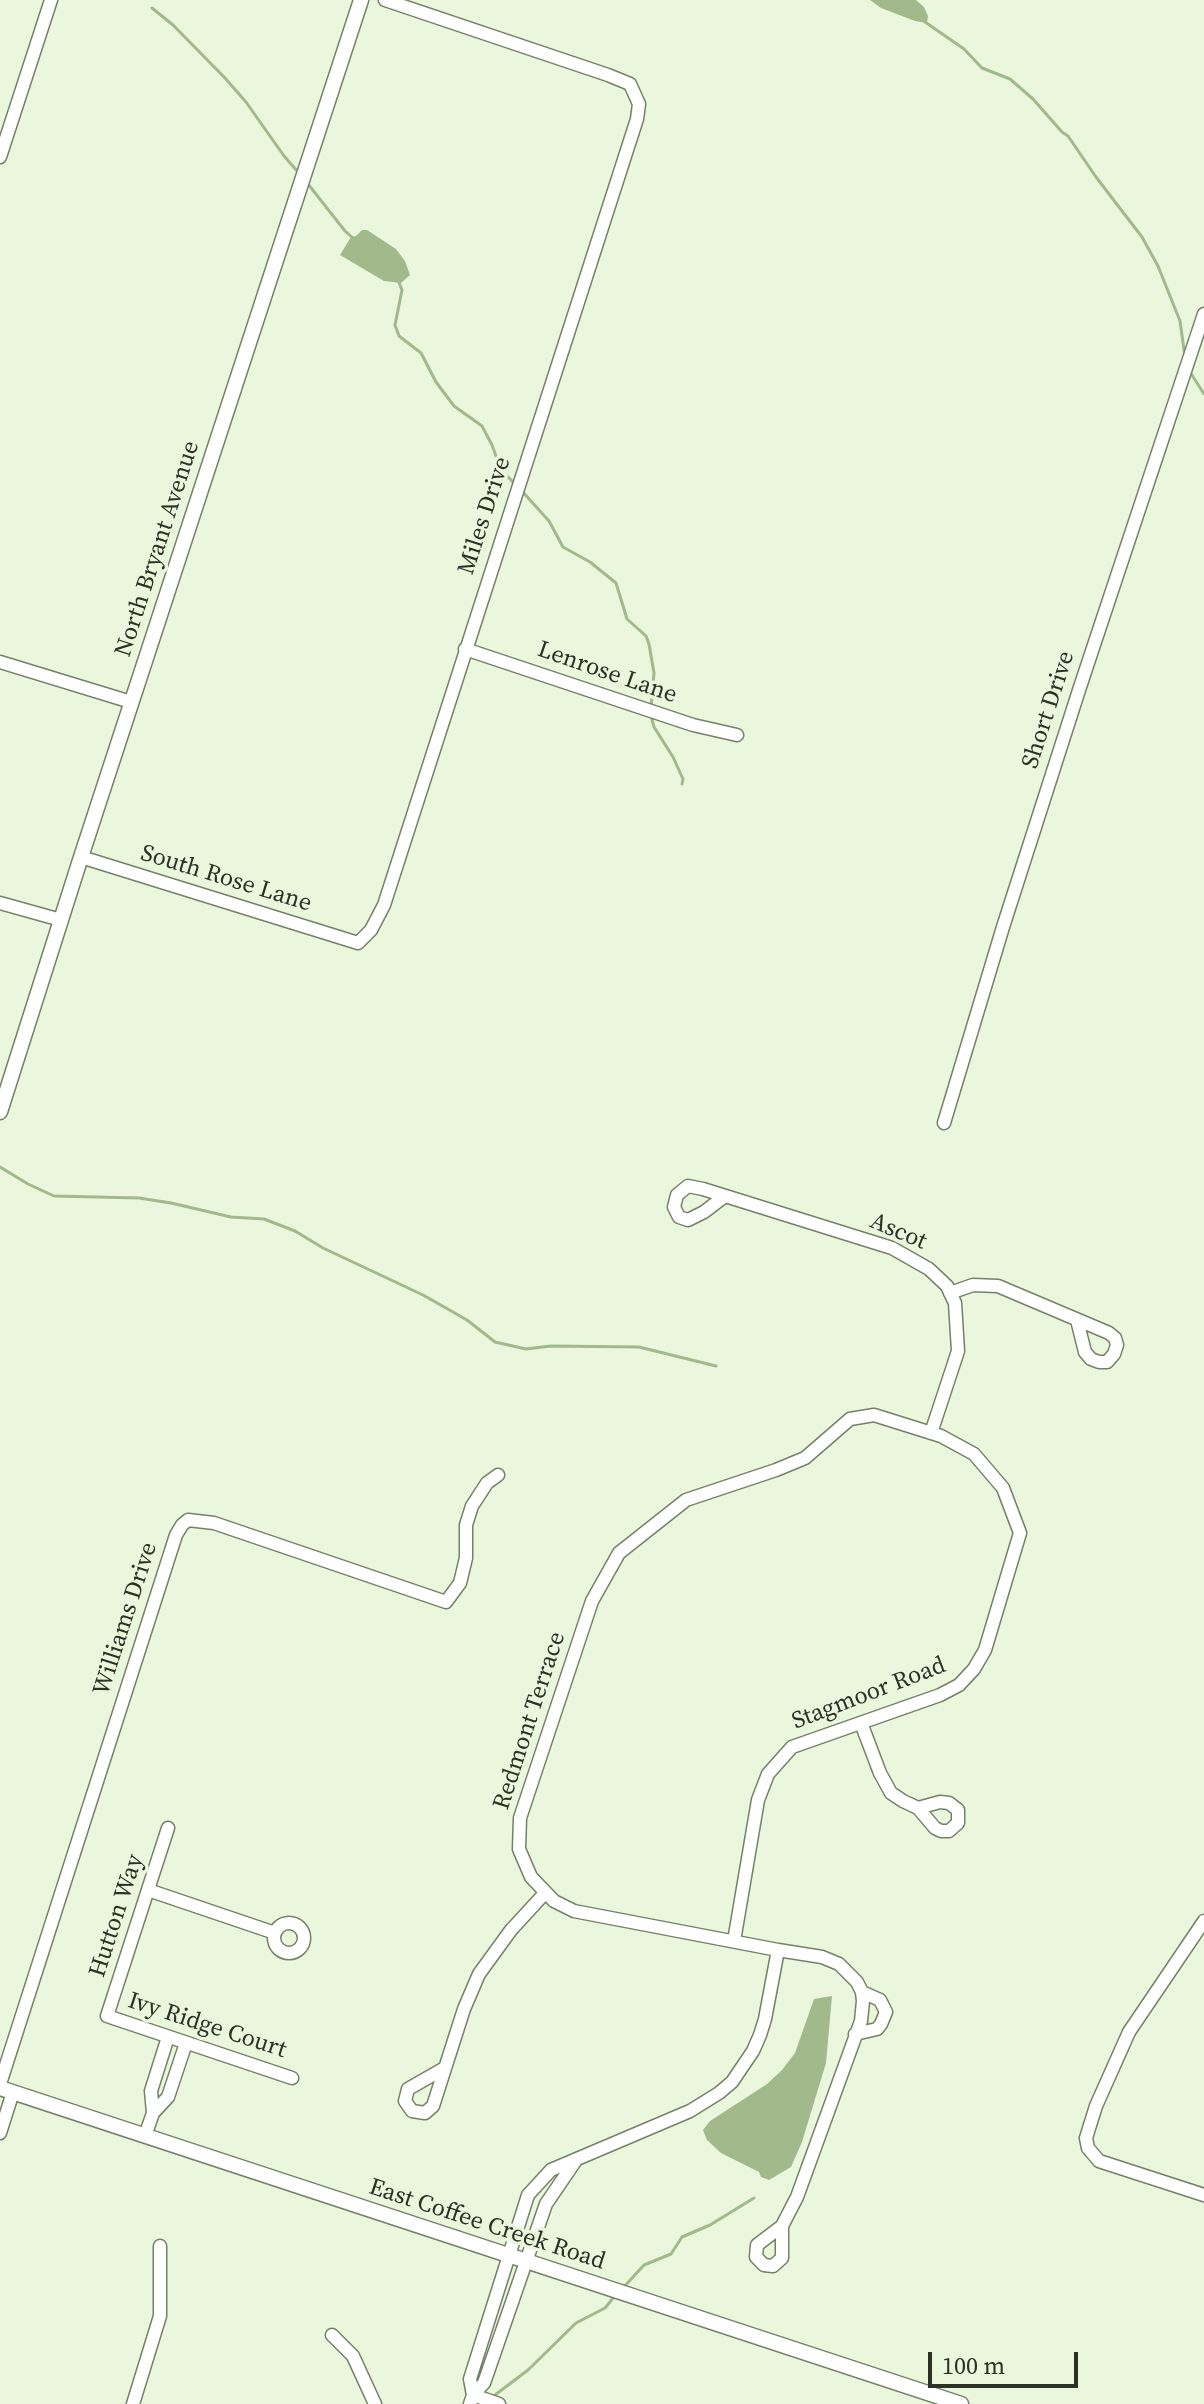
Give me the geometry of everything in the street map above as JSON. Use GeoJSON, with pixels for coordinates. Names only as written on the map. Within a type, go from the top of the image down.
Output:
{"type":"FeatureCollection","features":[{"type":"Feature","properties":{"kind":"street"},"geometry":{"type":"LineString","coordinates":[[0,157],[51,0]]}},
{"type":"Feature","properties":{"kind":"street","name":"North Bryant Avenue"},"geometry":{"type":"LineString","coordinates":[[0,1112],[361,0]]}},
{"type":"Feature","properties":{"kind":"street","name":"Miles Drive"},"geometry":{"type":"LineString","coordinates":[[358,943],[371,930],[384,905],[637,119],[639,104],[630,84],[385,0]]}},
{"type":"Feature","properties":{"kind":"street","name":"Short Drive"},"geometry":{"type":"LineString","coordinates":[[944,1123],[1075,701],[1204,314]]}},
{"type":"Feature","properties":{"kind":"street","name":"Lenrose Lane"},"geometry":{"type":"LineString","coordinates":[[465,649],[693,725],[737,735]]}},
{"type":"Feature","properties":{"kind":"street"},"geometry":{"type":"LineString","coordinates":[[0,662],[131,702]]}},
{"type":"Feature","properties":{"kind":"street","name":"South Rose Lane"},"geometry":{"type":"LineString","coordinates":[[81,857],[358,943]]}},
{"type":"Feature","properties":{"kind":"street"},"geometry":{"type":"LineString","coordinates":[[0,903],[61,920]]}},
{"type":"Feature","properties":{"kind":"street","name":"Ascot"},"geometry":{"type":"LineString","coordinates":[[725,1196],[892,1248],[929,1269],[950,1293]]}},
{"type":"Feature","properties":{"kind":"street"},"geometry":{"type":"LineString","coordinates":[[931,1433],[958,1351],[955,1303],[950,1293],[973,1285],[998,1286],[1077,1320]]}},
{"type":"Feature","properties":{"kind":"street","name":"Redmont Terrace"},"geometry":{"type":"LineString","coordinates":[[855,2034],[877,2029],[886,2012],[880,2000],[862,1992],[852,1975],[831,1960],[574,1911],[563,1906],[545,1893],[531,1877],[518,1840],[520,1818],[592,1601],[619,1553],[686,1500],[805,1458],[850,1419],[874,1415],[931,1433]]}},
{"type":"Feature","properties":{"kind":"street","name":"Stagmoor Road"},"geometry":{"type":"LineString","coordinates":[[734,1941],[758,1800],[768,1774],[792,1747],[940,1695],[959,1685],[974,1669],[985,1650],[1020,1533],[1003,1488],[974,1454],[931,1433]]}},
{"type":"Feature","properties":{"kind":"street","name":"Williams Drive"},"geometry":{"type":"LineString","coordinates":[[4,2088],[176,1535],[182,1525],[188,1520],[214,1523],[446,1602],[460,1583],[466,1558],[466,1525],[472,1506],[487,1483],[498,1475]]}},
{"type":"Feature","properties":{"kind":"street"},"geometry":{"type":"LineString","coordinates":[[861,1723],[891,1793],[918,1808]]}},
{"type":"Feature","properties":{"kind":"street","name":"Hutton Way"},"geometry":{"type":"LineString","coordinates":[[107,2016],[168,1828]]}},
{"type":"Feature","properties":{"kind":"street"},"geometry":{"type":"LineString","coordinates":[[148,1890],[275,1933]]}},
{"type":"Feature","properties":{"kind":"street"},"geometry":{"type":"LineString","coordinates":[[443,2069],[479,1974],[511,1930],[545,1893]]}},
{"type":"Feature","properties":{"kind":"street"},"geometry":{"type":"LineString","coordinates":[[1204,1921],[1129,2032],[1108,2076],[1086,2138],[1088,2148],[1099,2161],[1204,2195]]}},
{"type":"Feature","properties":{"kind":"street"},"geometry":{"type":"LineString","coordinates":[[471,2399],[470,2379],[528,2195],[551,2170],[690,2111],[732,2082],[760,2035],[778,1950]]}},
{"type":"Feature","properties":{"kind":"street"},"geometry":{"type":"LineString","coordinates":[[782,2226],[817,2145],[863,2012],[862,1992]]}},
{"type":"Feature","properties":{"kind":"street","name":"Ivy Ridge Court"},"geometry":{"type":"LineString","coordinates":[[107,2016],[292,2078]]}},
{"type":"Feature","properties":{"kind":"street"},"geometry":{"type":"LineString","coordinates":[[153,2113],[151,2091],[168,2037]]}},
{"type":"Feature","properties":{"kind":"street"},"geometry":{"type":"LineString","coordinates":[[145,2136],[153,2113],[168,2097],[186,2043]]}},
{"type":"Feature","properties":{"kind":"street"},"geometry":{"type":"LineString","coordinates":[[0,2133],[4,2088]]}},
{"type":"Feature","properties":{"kind":"street","name":"East Coffee Creek Road"},"geometry":{"type":"LineString","coordinates":[[4,2088],[961,2404]]}},
{"type":"Feature","properties":{"kind":"street"},"geometry":{"type":"LineString","coordinates":[[471,2399],[484,2383],[546,2204],[578,2158]]}},
{"type":"Feature","properties":{"kind":"street"},"geometry":{"type":"LineString","coordinates":[[133,2404],[160,2316],[160,2246]]}},
{"type":"Feature","properties":{"kind":"street"},"geometry":{"type":"LineString","coordinates":[[332,2335],[353,2356],[375,2404]]}},
{"type":"Feature","properties":{"kind":"street"},"geometry":{"type":"LineString","coordinates":[[471,2399],[499,2404]]}},
{"type":"Feature","properties":{"kind":"shaded area"},"geometry":{"type":"Polygon","coordinates":[[[870,0],[916,0],[924,7],[927,23],[881,8],[870,0]]]}},
{"type":"Feature","properties":{"kind":"shaded area"},"geometry":{"type":"Polygon","coordinates":[[[367,230],[396,249],[405,261],[410,275],[401,283],[384,281],[340,255],[351,237],[367,230]]]}},
{"type":"Feature","properties":{"kind":"shaded area"},"geometry":{"type":"Polygon","coordinates":[[[832,1996],[826,2063],[802,2142],[791,2167],[769,2180],[721,2153],[707,2140],[703,2130],[710,2121],[767,2084],[782,2070],[795,2053],[814,1999],[832,1996]]]}},
{"type":"Feature","properties":{"kind":"waterway"},"geometry":{"type":"LineString","coordinates":[[152,8],[225,78],[298,172]]}},
{"type":"Feature","properties":{"kind":"waterway"},"geometry":{"type":"LineString","coordinates":[[925,22],[964,49],[982,68],[1010,79],[1068,136],[1142,237],[1158,266],[1180,321],[1185,357]]}},
{"type":"Feature","properties":{"kind":"waterway"},"geometry":{"type":"LineString","coordinates":[[308,184],[354,239]]}},
{"type":"Feature","properties":{"kind":"waterway"},"geometry":{"type":"LineString","coordinates":[[398,280],[402,290],[395,325],[399,336],[421,353],[436,382],[454,406],[482,426],[501,470],[516,485]]}},
{"type":"Feature","properties":{"kind":"waterway"},"geometry":{"type":"LineString","coordinates":[[1190,372],[1204,394]]}},
{"type":"Feature","properties":{"kind":"waterway"},"geometry":{"type":"LineString","coordinates":[[521,490],[549,521],[563,547],[590,562],[616,583],[627,619],[646,636],[649,644],[654,673],[651,708]]}},
{"type":"Feature","properties":{"kind":"waterway"},"geometry":{"type":"LineString","coordinates":[[651,716],[654,727],[673,757],[683,779],[682,784]]}},
{"type":"Feature","properties":{"kind":"waterway"},"geometry":{"type":"LineString","coordinates":[[0,1167],[54,1196],[139,1198],[231,1217],[264,1219],[295,1231],[323,1248],[423,1295],[467,1320],[495,1342],[526,1349],[551,1346],[639,1347],[716,1366]]}},
{"type":"Feature","properties":{"kind":"waterway"},"geometry":{"type":"LineString","coordinates":[[622,2289],[644,2265],[671,2254],[682,2237],[710,2225],[754,2198]]}},
{"type":"Feature","properties":{"kind":"waterway"},"geometry":{"type":"LineString","coordinates":[[491,2398],[528,2370],[576,2323],[605,2308],[614,2297]]}}]}
